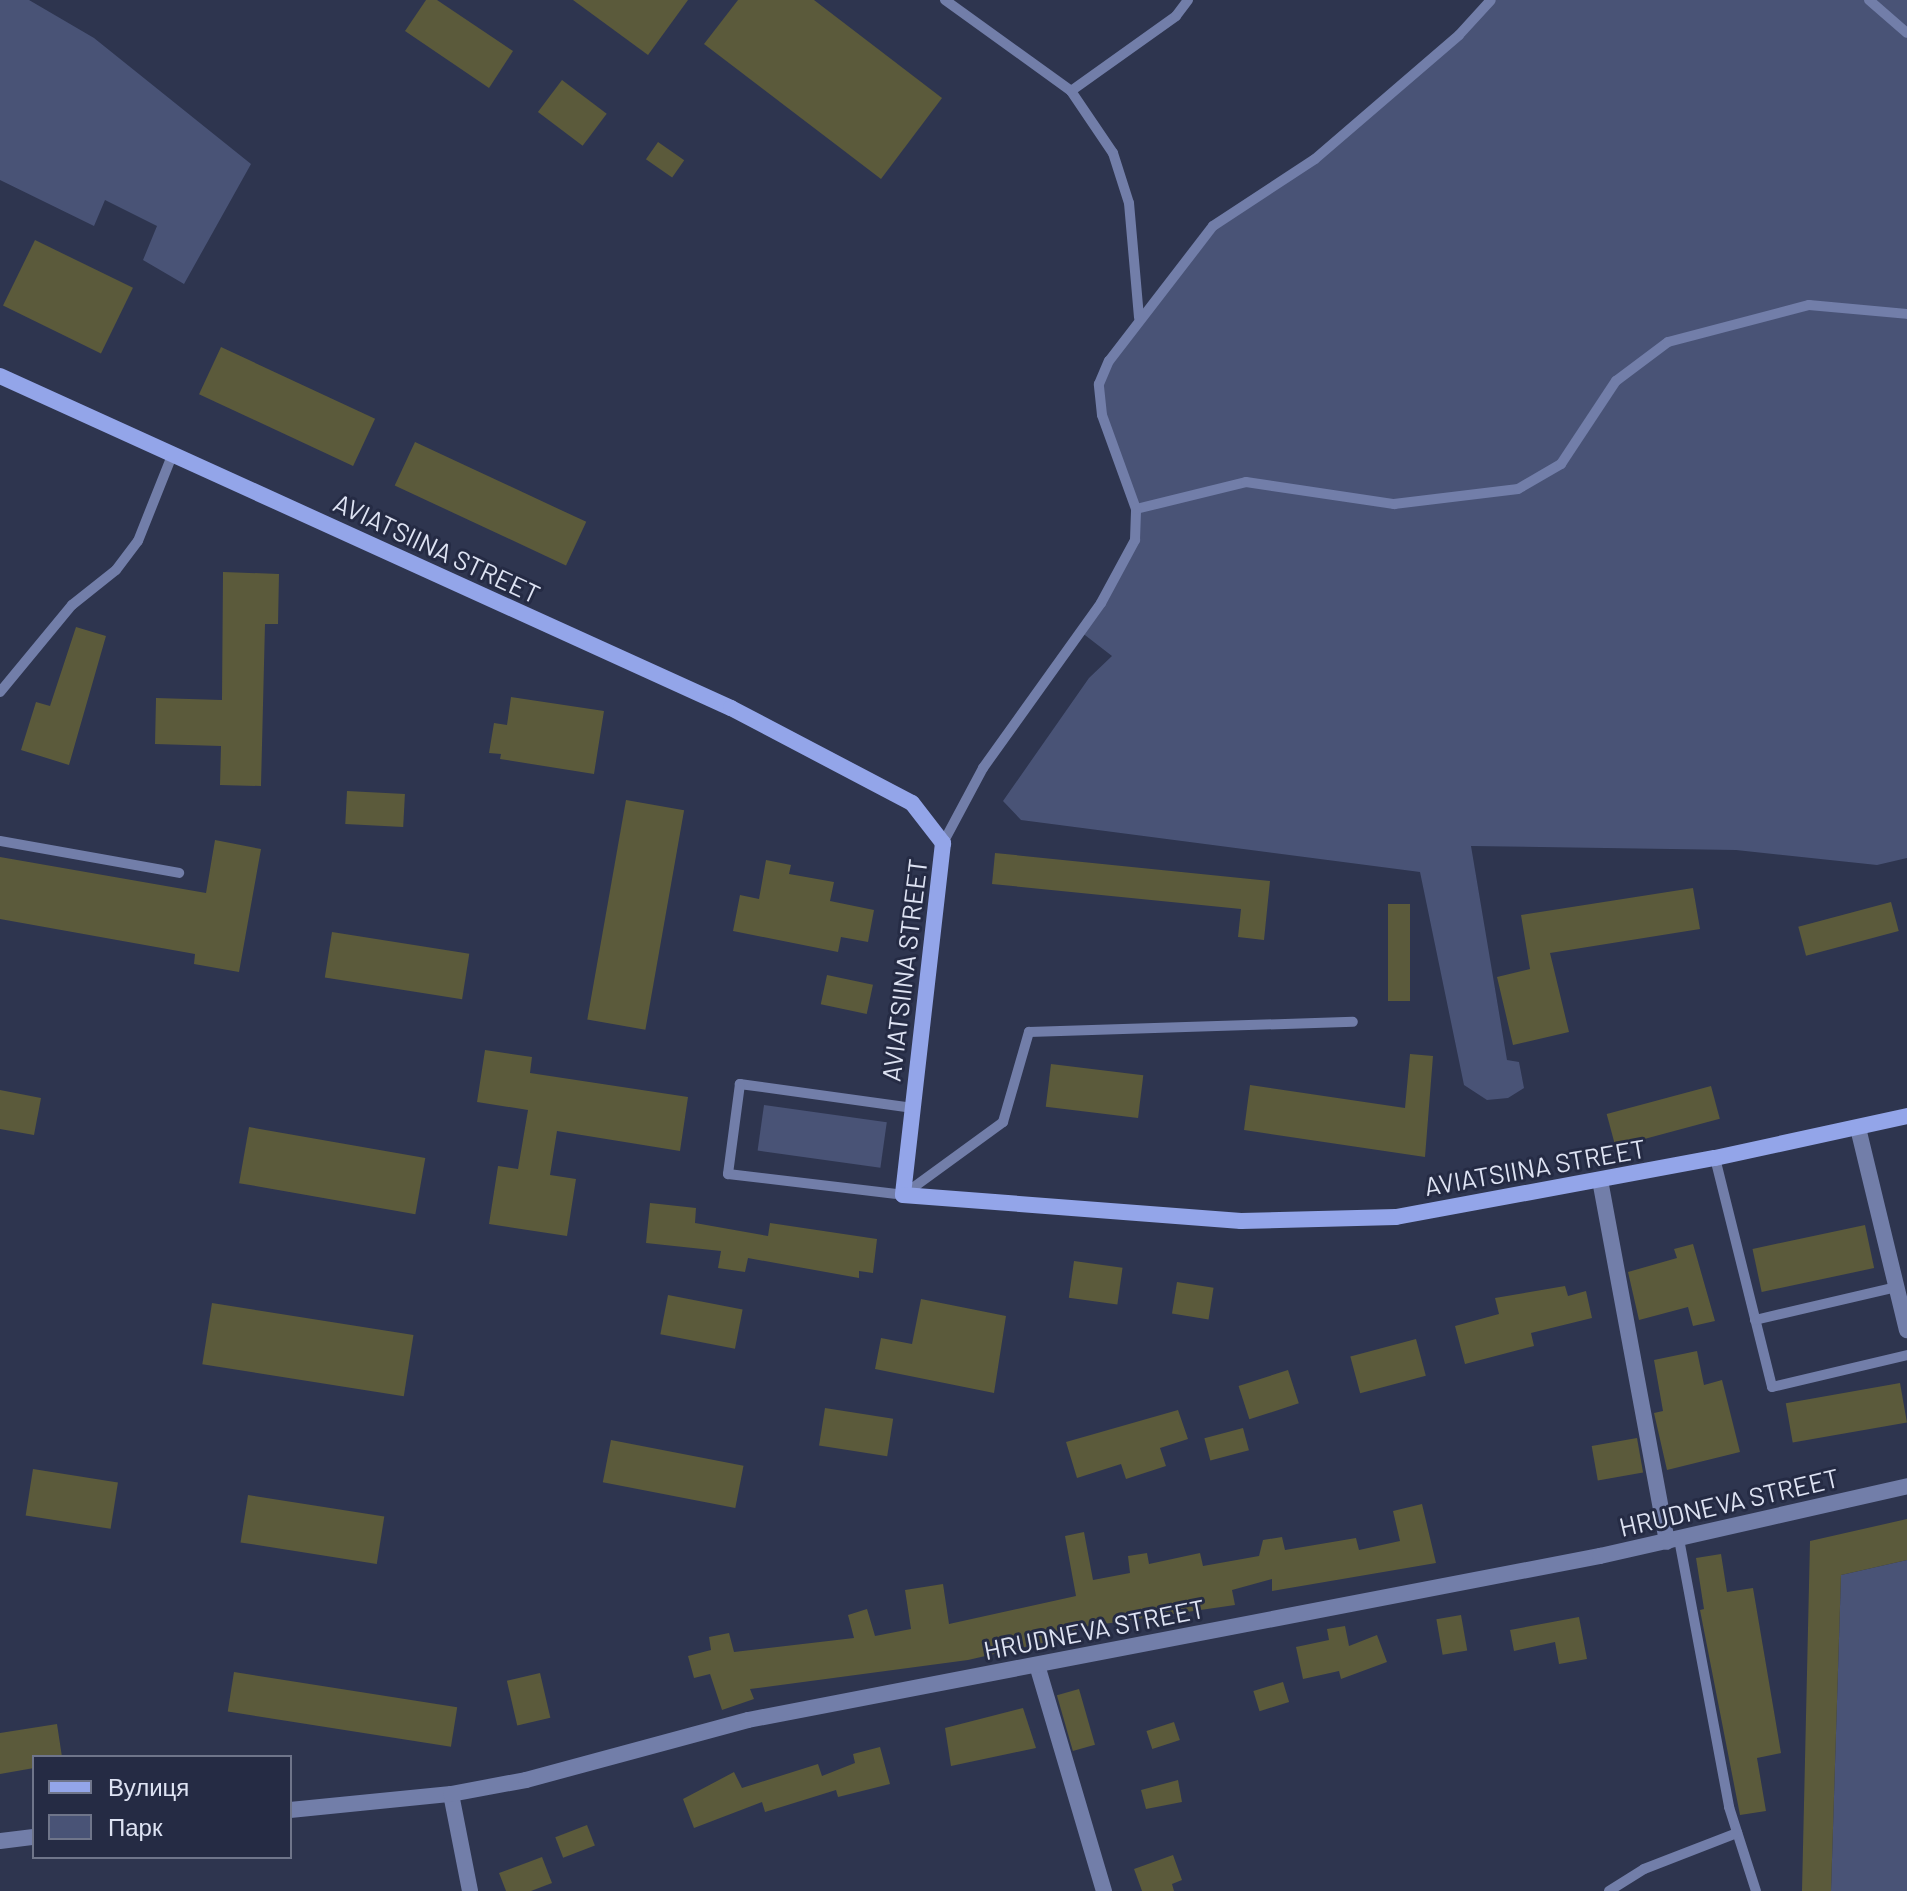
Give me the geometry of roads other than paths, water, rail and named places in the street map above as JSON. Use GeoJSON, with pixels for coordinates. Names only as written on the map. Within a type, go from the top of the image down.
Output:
{"type":"FeatureCollection","features":[{"type":"Feature","properties":{"kind":"street","name":"AVIATSIINA STREET"},"geometry":{"type":"LineString","coordinates":[[0,376],[731,708],[912,803],[943,843],[903,1195],[1241,1221],[1396,1217],[1715,1158],[1907,1116]]}},
{"type":"Feature","properties":{"kind":"street"},"geometry":{"type":"LineString","coordinates":[[1858,1128],[1907,1330]]}},
{"type":"Feature","properties":{"kind":"street"},"geometry":{"type":"LineString","coordinates":[[1600,1180],[1673,1540]]}},
{"type":"Feature","properties":{"kind":"street","name":"HRUDNEVA STREET"},"geometry":{"type":"LineString","coordinates":[[292,1810],[451,1794],[629,1755],[748,1720],[1673,1540],[1907,1486]]}},
{"type":"Feature","properties":{"kind":"street"},"geometry":{"type":"LineString","coordinates":[[1037,1665],[1104,1891]]}},
{"type":"Feature","properties":{"kind":"street"},"geometry":{"type":"LineString","coordinates":[[451,1794],[470,1891]]}},
{"type":"Feature","properties":{"kind":"street"},"geometry":{"type":"LineString","coordinates":[[0,1841],[32,1837]]}},
{"type":"Feature","properties":{"kind":"lane"},"geometry":{"type":"LineString","coordinates":[[945,0],[1071,91],[1113,153],[1129,203],[1139,318]]}},
{"type":"Feature","properties":{"kind":"lane"},"geometry":{"type":"LineString","coordinates":[[1071,91],[1176,16],[1188,0]]}},
{"type":"Feature","properties":{"kind":"lane"},"geometry":{"type":"LineString","coordinates":[[943,843],[983,768],[1101,603],[1135,540],[1136,509],[1111,449],[1099,384],[1139,318],[1213,226],[1315,159],[1459,35],[1491,0]]}},
{"type":"Feature","properties":{"kind":"lane"},"geometry":{"type":"LineString","coordinates":[[1869,0],[1907,33]]}},
{"type":"Feature","properties":{"kind":"lane"},"geometry":{"type":"LineString","coordinates":[[1136,509],[1246,482],[1394,504],[1518,489],[1561,464],[1616,381],[1668,342],[1809,305],[1907,314]]}},
{"type":"Feature","properties":{"kind":"lane"},"geometry":{"type":"LineString","coordinates":[[0,692],[63,615],[116,570],[138,541],[173,453]]}},
{"type":"Feature","properties":{"kind":"lane"},"geometry":{"type":"LineString","coordinates":[[0,841],[179,873]]}},
{"type":"Feature","properties":{"kind":"lane"},"geometry":{"type":"LineString","coordinates":[[913,1108],[740,1084],[728,1174],[903,1195],[1003,1122],[1029,1032],[1353,1022]]}},
{"type":"Feature","properties":{"kind":"lane"},"geometry":{"type":"LineString","coordinates":[[1715,1158],[1772,1387],[1907,1355]]}},
{"type":"Feature","properties":{"kind":"lane"},"geometry":{"type":"LineString","coordinates":[[1755,1320],[1897,1287]]}},
{"type":"Feature","properties":{"kind":"lane"},"geometry":{"type":"LineString","coordinates":[[1673,1540],[1737,1833],[1756,1891]]}},
{"type":"Feature","properties":{"kind":"lane"},"geometry":{"type":"LineString","coordinates":[[1609,1891],[1644,1869],[1737,1833]]}}]}
